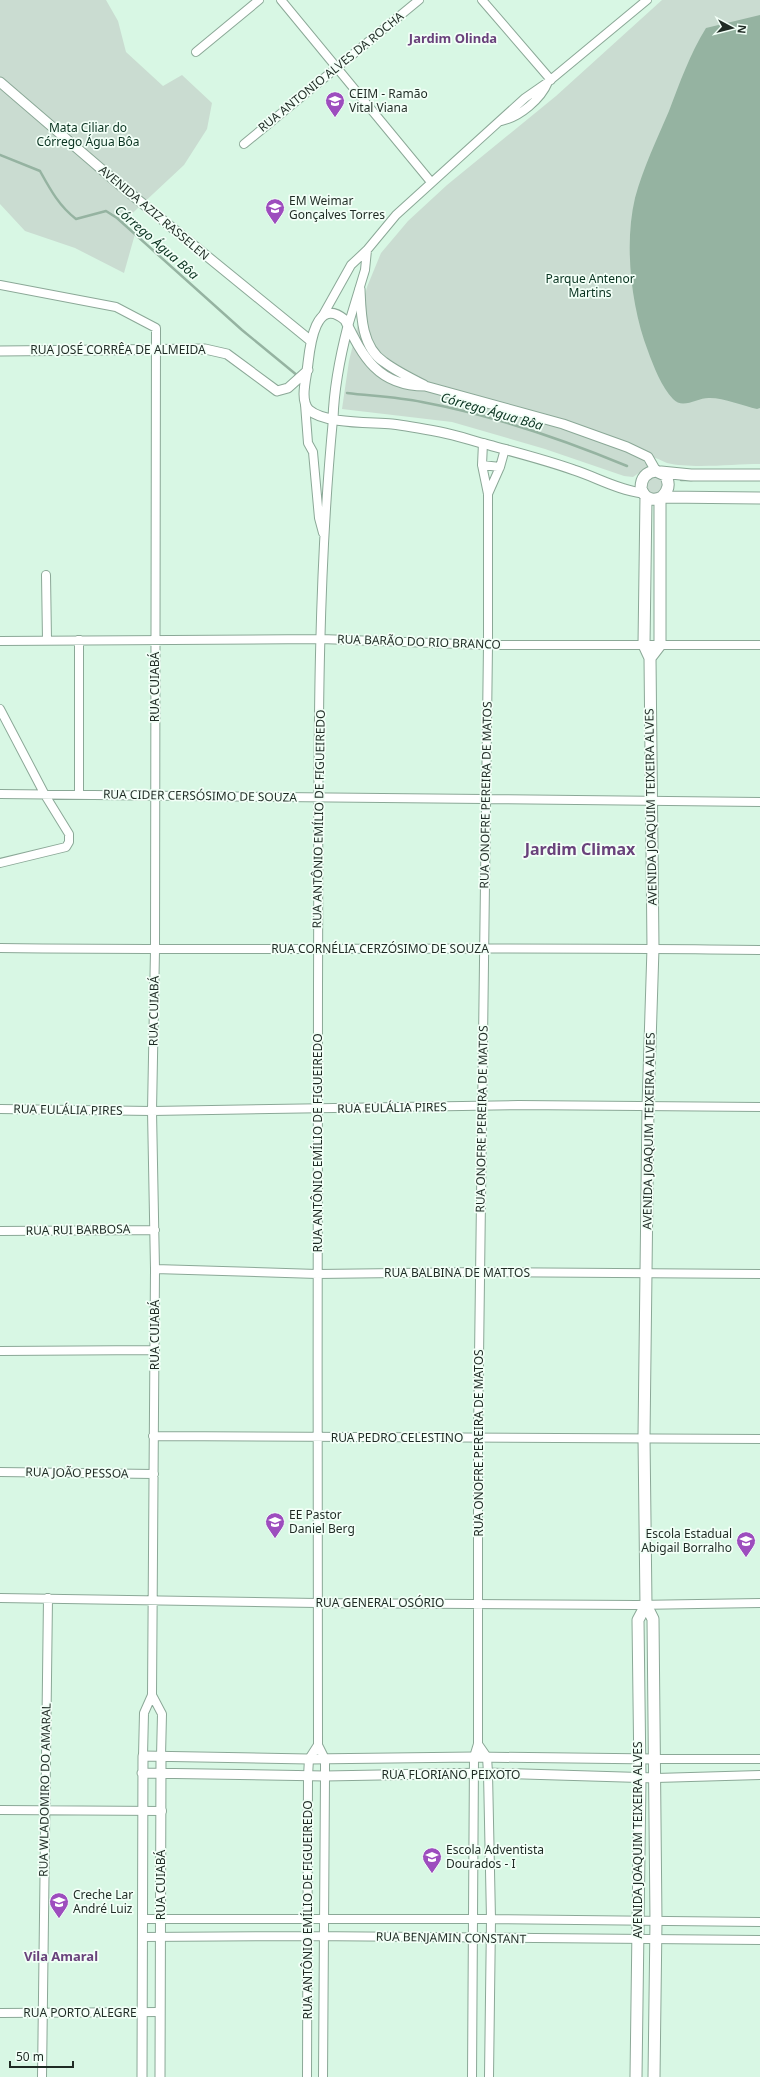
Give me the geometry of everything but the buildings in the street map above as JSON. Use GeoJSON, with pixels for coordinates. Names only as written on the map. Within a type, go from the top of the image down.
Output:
{"type":"FeatureCollection","features":[{"type":"Feature","properties":{"kind":"main road"},"geometry":{"type":"LineString","coordinates":[[644,645],[644,495],[640,488],[642,478],[651,472],[690,475],[760,475]]}},
{"type":"Feature","properties":{"kind":"main road"},"geometry":{"type":"LineString","coordinates":[[658,472],[665,475],[669,484],[666,494],[661,498]]}},
{"type":"Feature","properties":{"kind":"main road"},"geometry":{"type":"LineString","coordinates":[[644,495],[653,500],[661,498],[760,498]]}},
{"type":"Feature","properties":{"kind":"main road"},"geometry":{"type":"LineString","coordinates":[[650,658],[660,645],[661,498]]}},
{"type":"Feature","properties":{"kind":"main road"},"geometry":{"type":"LineString","coordinates":[[645,628],[660,628]]}},
{"type":"Feature","properties":{"kind":"main road","name":"AVENIDA JOAQUIM TEIXEIRA ALVES"},"geometry":{"type":"LineString","coordinates":[[644,645],[650,658],[652,800],[653,948],[648,1107],[644,1437],[646,1604],[653,1620],[656,1759],[654,2077]]}},
{"type":"Feature","properties":{"kind":"main road","name":"AVENIDA JOAQUIM TEIXEIRA ALVES"},"geometry":{"type":"LineString","coordinates":[[636,2077],[640,1778],[638,1620],[646,1604]]}},
{"type":"Feature","properties":{"kind":"street"},"geometry":{"type":"LineString","coordinates":[[196,52],[259,0]]}},
{"type":"Feature","properties":{"kind":"street"},"geometry":{"type":"LineString","coordinates":[[281,0],[431,182]]}},
{"type":"Feature","properties":{"kind":"street","name":"RUA ANTONIO ALVES DA ROCHA"},"geometry":{"type":"LineString","coordinates":[[244,144],[419,0]]}},
{"type":"Feature","properties":{"kind":"street"},"geometry":{"type":"LineString","coordinates":[[482,0],[550,81]]}},
{"type":"Feature","properties":{"kind":"street","name":"RUA ANTÔNIO EMÍLIO DE FIGUEIREDO"},"geometry":{"type":"LineString","coordinates":[[325,542],[319,518],[313,452],[308,442],[305,404],[308,370],[311,341],[319,320],[351,265],[367,250],[396,215],[431,182],[525,98],[550,81],[647,0]]}},
{"type":"Feature","properties":{"kind":"street","name":"AVENIDA AZIZ RASSELEN"},"geometry":{"type":"LineString","coordinates":[[0,82],[121,186],[311,341]]}},
{"type":"Feature","properties":{"kind":"street","name":"RUA ANTÔNIO EMÍLIO DE FIGUEIREDO"},"geometry":{"type":"LineString","coordinates":[[323,2077],[325,1776],[324,1759],[318,1745],[316,1438],[321,639],[325,542],[334,399],[339,361],[365,270],[367,250]]}},
{"type":"Feature","properties":{"kind":"street","name":"RUA CUIABÁ"},"geometry":{"type":"LineString","coordinates":[[0,285],[116,307],[156,328],[156,796],[152,1111],[155,1230],[153,1601],[152,1695],[144,1713],[142,1773],[142,2077]]}},
{"type":"Feature","properties":{"kind":"street"},"geometry":{"type":"LineString","coordinates":[[360,289],[361,316],[365,336],[372,349],[382,361],[425,386]]}},
{"type":"Feature","properties":{"kind":"street"},"geometry":{"type":"LineString","coordinates":[[323,315],[328,313],[340,316],[348,326],[364,358],[387,378],[406,385],[425,386],[563,424],[627,447],[648,457],[658,472]]}},
{"type":"Feature","properties":{"kind":"street","name":"RUA JOSÉ CORRÊA DE ALMEIDA"},"geometry":{"type":"LineString","coordinates":[[0,351],[206,349],[227,354],[277,391],[288,388],[308,370]]}},
{"type":"Feature","properties":{"kind":"street"},"geometry":{"type":"LineString","coordinates":[[305,404],[308,409],[319,416],[333,419],[444,432],[574,470],[644,495]]}},
{"type":"Feature","properties":{"kind":"street","name":"RUA ONOFRE PEREIRA DE MATOS"},"geometry":{"type":"LineString","coordinates":[[472,2077],[474,1757],[478,1744],[478,1437],[488,645],[488,494],[482,465],[483,443]]}},
{"type":"Feature","properties":{"kind":"street","name":"RUA ONOFRE PEREIRA DE MATOS"},"geometry":{"type":"LineString","coordinates":[[488,494],[500,468],[505,449]]}},
{"type":"Feature","properties":{"kind":"street"},"geometry":{"type":"LineString","coordinates":[[482,465],[500,468]]}},
{"type":"Feature","properties":{"kind":"street"},"geometry":{"type":"LineString","coordinates":[[46,575],[47,640]]}},
{"type":"Feature","properties":{"kind":"street","name":"RUA BARÃO DO RIO BRANCO"},"geometry":{"type":"LineString","coordinates":[[0,641],[321,639],[488,645],[760,645]]}},
{"type":"Feature","properties":{"kind":"street"},"geometry":{"type":"LineString","coordinates":[[79,640],[79,795]]}},
{"type":"Feature","properties":{"kind":"street"},"geometry":{"type":"LineString","coordinates":[[0,709],[45,795],[69,834],[69,842],[66,847],[0,863]]}},
{"type":"Feature","properties":{"kind":"street","name":"RUA CIDER CERSÓSIMO DE SOUZA"},"geometry":{"type":"LineString","coordinates":[[0,794],[760,802]]}},
{"type":"Feature","properties":{"kind":"street","name":"RUA CORNÉLIA CERZÓSIMO DE SOUZA"},"geometry":{"type":"LineString","coordinates":[[0,948],[155,950],[653,948],[760,950]]}},
{"type":"Feature","properties":{"kind":"street","name":"RUA EULÁLIA PIRES"},"geometry":{"type":"LineString","coordinates":[[0,1109],[152,1111],[482,1106],[760,1107]]}},
{"type":"Feature","properties":{"kind":"street","name":"RUA RUI BARBOSA"},"geometry":{"type":"LineString","coordinates":[[0,1231],[155,1230]]}},
{"type":"Feature","properties":{"kind":"street","name":"RUA BALBINA DE MATTOS"},"geometry":{"type":"LineString","coordinates":[[155,1269],[317,1274],[481,1272],[760,1274]]}},
{"type":"Feature","properties":{"kind":"street"},"geometry":{"type":"LineString","coordinates":[[0,1352],[155,1350]]}},
{"type":"Feature","properties":{"kind":"street","name":"RUA PEDRO CELESTINO"},"geometry":{"type":"LineString","coordinates":[[154,1436],[316,1438],[644,1437],[760,1439]]}},
{"type":"Feature","properties":{"kind":"street","name":"RUA JOÃO PESSOA"},"geometry":{"type":"LineString","coordinates":[[0,1472],[154,1474]]}},
{"type":"Feature","properties":{"kind":"street","name":"RUA GENERAL OSÓRIO"},"geometry":{"type":"LineString","coordinates":[[0,1598],[317,1603],[760,1603]]}},
{"type":"Feature","properties":{"kind":"street","name":"RUA WLADOMIRO DO AMARAL"},"geometry":{"type":"LineString","coordinates":[[42,2077],[48,1598]]}},
{"type":"Feature","properties":{"kind":"street","name":"RUA CUIABÁ"},"geometry":{"type":"LineString","coordinates":[[152,1695],[162,1714],[160,2077]]}},
{"type":"Feature","properties":{"kind":"street"},"geometry":{"type":"LineString","coordinates":[[478,1744],[487,1757],[488,1773],[491,1919],[489,2077]]}},
{"type":"Feature","properties":{"kind":"street","name":"RUA ANTÔNIO EMÍLIO DE FIGUEIREDO"},"geometry":{"type":"LineString","coordinates":[[307,2077],[308,1776],[309,1759],[318,1745]]}},
{"type":"Feature","properties":{"kind":"street","name":"RUA FLORIANO PEIXOTO"},"geometry":{"type":"LineString","coordinates":[[143,1756],[309,1759],[487,1757],[760,1759]]}},
{"type":"Feature","properties":{"kind":"street","name":"RUA FLORIANO PEIXOTO"},"geometry":{"type":"LineString","coordinates":[[142,1773],[308,1776],[488,1773],[640,1778],[760,1775]]}},
{"type":"Feature","properties":{"kind":"street"},"geometry":{"type":"LineString","coordinates":[[0,1810],[162,1811]]}},
{"type":"Feature","properties":{"kind":"street","name":"RUA BENJAMIN CONSTANT"},"geometry":{"type":"LineString","coordinates":[[143,1919],[491,1919],[760,1922]]}},
{"type":"Feature","properties":{"kind":"street","name":"RUA BENJAMIN CONSTANT"},"geometry":{"type":"LineString","coordinates":[[143,1937],[308,1936],[760,1940]]}},
{"type":"Feature","properties":{"kind":"street","name":"RUA PORTO ALEGRE"},"geometry":{"type":"LineString","coordinates":[[0,2013],[160,2012]]}},
{"type":"Feature","properties":{"kind":"green space","name":"Mata Ciliar do Córrego Água Bôa"},"geometry":{"type":"Polygon","coordinates":[[[0,0],[106,0],[118,21],[126,52],[163,86],[182,75],[212,103],[207,129],[184,165],[123,222],[135,234],[124,273],[75,248],[25,231],[0,204],[0,0]]]}},
{"type":"Feature","properties":{"kind":"green space","name":"Parque Antenor Martins"},"geometry":{"type":"Polygon","coordinates":[[[662,0],[760,0],[760,464],[688,466],[667,463],[656,458],[647,457],[644,458],[644,462],[649,466],[633,477],[624,476],[545,449],[452,422],[342,409],[349,361],[367,287],[381,253],[408,221],[447,185],[556,96],[662,0]]]}},
{"type":"Feature","properties":{"kind":"green space"},"geometry":{"type":"Polygon","coordinates":[[[655,478],[661,480],[663,486],[661,492],[655,494],[649,492],[647,486],[649,480],[655,478]]]}},
{"type":"Feature","properties":{"kind":"shaded area"},"geometry":{"type":"Polygon","coordinates":[[[760,15],[760,408],[757,409],[716,398],[705,398],[681,403],[673,399],[665,389],[658,376],[642,334],[637,315],[631,275],[630,255],[630,235],[635,198],[646,165],[686,68],[706,28],[760,15]]]}},
{"type":"Feature","properties":{"kind":"waterway","name":"Córrego Água Bôa"},"geometry":{"type":"LineString","coordinates":[[0,155],[40,171],[51,191],[65,209],[76,219],[106,211],[117,218],[242,330],[298,376]]}},
{"type":"Feature","properties":{"kind":"waterway","name":"Córrego Água Bôa"},"geometry":{"type":"LineString","coordinates":[[347,393],[413,400],[448,407],[552,437],[627,466]]}},
{"type":"Feature","properties":{"kind":"waterway","name":"Córrego Água Bôa"},"geometry":{"type":"LineString","coordinates":[[681,480],[692,480]]}},
{"type":"Feature","properties":{"kind":"place","name":"CEIM - Ramão Vital Viana"},"geometry":{"type":"Point","coordinates":[335,118]}},
{"type":"Feature","properties":{"kind":"place","name":"EM Weimar Gonçalves Torres"},"geometry":{"type":"Point","coordinates":[275,225]}},
{"type":"Feature","properties":{"kind":"place","name":"EE Pastor Daniel Berg"},"geometry":{"type":"Point","coordinates":[275,1539]}},
{"type":"Feature","properties":{"kind":"place","name":"Escola Estadual Abigail Borralho"},"geometry":{"type":"Point","coordinates":[746,1558]}},
{"type":"Feature","properties":{"kind":"place","name":"Escola Adventista Dourados - I"},"geometry":{"type":"Point","coordinates":[432,1874]}},
{"type":"Feature","properties":{"kind":"place","name":"Creche Lar André Luiz"},"geometry":{"type":"Point","coordinates":[59,1919]}},
{"type":"Feature","properties":{"kind":"district","name":"Jardim Olinda"},"geometry":{"type":"Point","coordinates":[453,38]}},
{"type":"Feature","properties":{"kind":"district","name":"Jardim Climax"},"geometry":{"type":"Point","coordinates":[580,849]}},
{"type":"Feature","properties":{"kind":"district","name":"Vila Amaral"},"geometry":{"type":"Point","coordinates":[61,1956]}}]}
